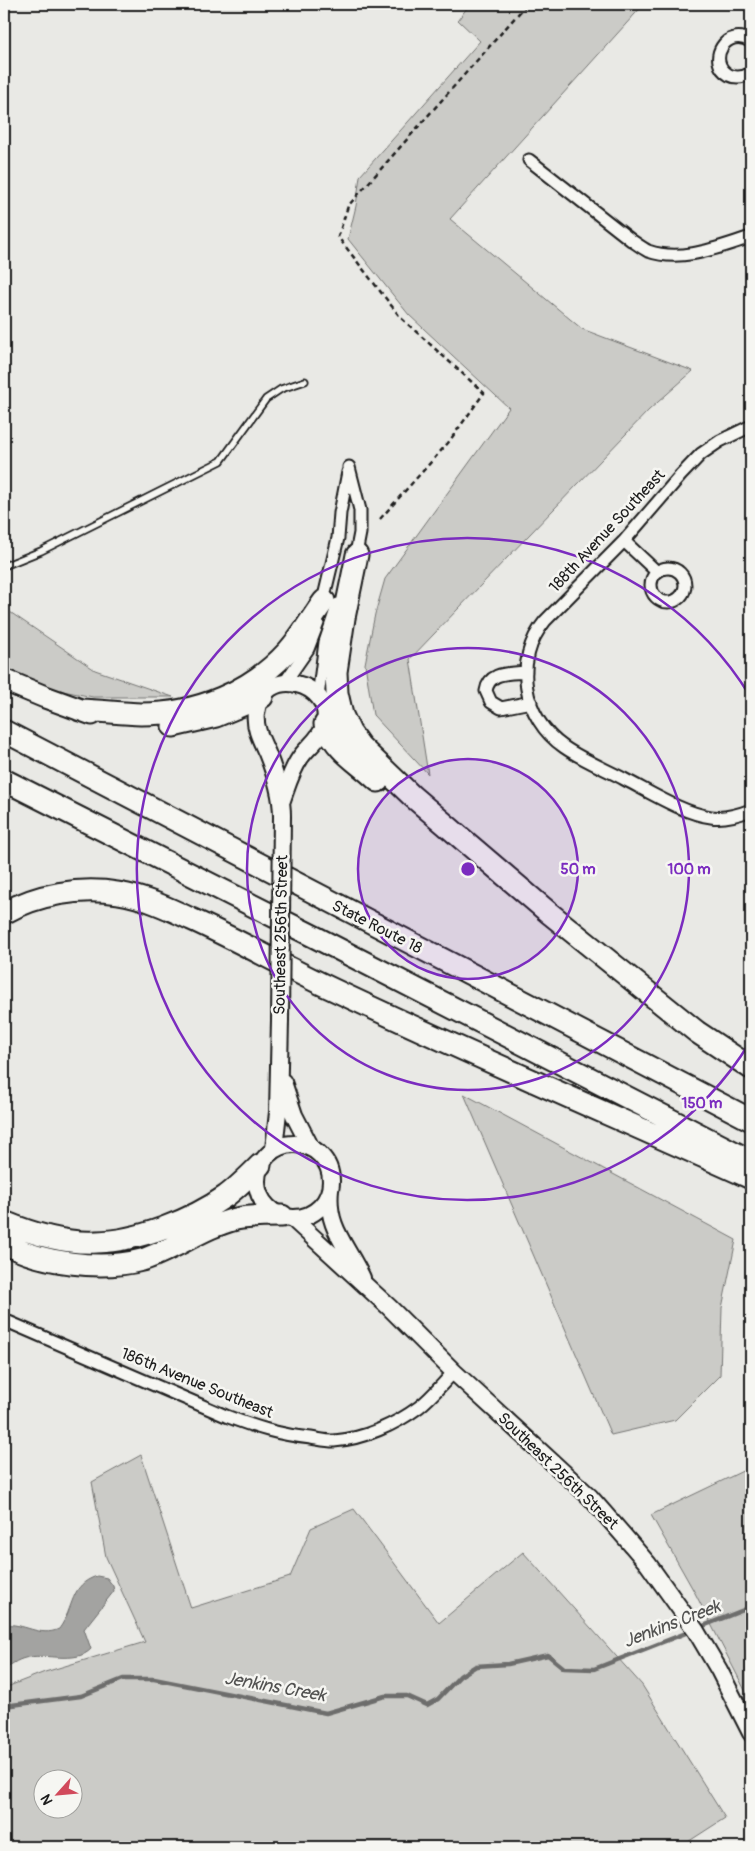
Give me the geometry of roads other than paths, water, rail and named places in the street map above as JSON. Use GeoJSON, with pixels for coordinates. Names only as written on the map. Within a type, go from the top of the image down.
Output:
{"type":"FeatureCollection","features":[{"type":"Feature","properties":{"kind":"highway"},"geometry":{"type":"LineString","coordinates":[[357,555],[344,618],[336,672],[337,693],[342,715],[350,732],[360,746],[412,796],[491,864],[697,1032],[751,1068]]}},
{"type":"Feature","properties":{"kind":"highway"},"geometry":{"type":"LineString","coordinates":[[80,710],[142,714],[159,713],[192,708],[225,697],[251,683],[277,662],[297,640],[324,601]]}},
{"type":"Feature","properties":{"kind":"highway"},"geometry":{"type":"LineString","coordinates":[[4,680],[80,710],[138,727],[183,724],[216,716],[262,697]]}},
{"type":"Feature","properties":{"kind":"highway"},"geometry":{"type":"LineString","coordinates":[[324,724],[331,738],[343,753],[376,779],[411,811],[453,842],[491,864]]}},
{"type":"Feature","properties":{"kind":"highway","name":"State Route 18"},"geometry":{"type":"LineString","coordinates":[[4,731],[328,902],[751,1120]]}},
{"type":"Feature","properties":{"kind":"highway"},"geometry":{"type":"LineString","coordinates":[[4,780],[751,1161]]}},
{"type":"Feature","properties":{"kind":"highway"},"geometry":{"type":"LineString","coordinates":[[4,913],[16,906],[49,895],[90,891],[120,893],[164,906],[329,987],[751,1178]]}},
{"type":"Feature","properties":{"kind":"highway"},"geometry":{"type":"LineString","coordinates":[[4,1222],[43,1236],[78,1242],[97,1242],[134,1236],[185,1218],[216,1203],[240,1185],[260,1166]]}},
{"type":"Feature","properties":{"kind":"highway"},"geometry":{"type":"LineString","coordinates":[[4,1243],[27,1254],[45,1259],[98,1264],[126,1263],[157,1254],[237,1219],[258,1216],[287,1217]]}},
{"type":"Feature","properties":{"kind":"main road"},"geometry":{"type":"LineString","coordinates":[[285,682],[301,685],[318,697],[323,705],[324,724],[319,737],[299,758],[282,808],[273,768],[256,724],[257,708],[262,697],[268,690],[285,682]]}},
{"type":"Feature","properties":{"kind":"main road","name":"Southeast 256th Street"},"geometry":{"type":"LineString","coordinates":[[274,1149],[278,1120],[282,808]]}},
{"type":"Feature","properties":{"kind":"main road","name":"Southeast 256th Street"},"geometry":{"type":"LineString","coordinates":[[279,1070],[294,1114],[311,1148]]}},
{"type":"Feature","properties":{"kind":"main road"},"geometry":{"type":"LineString","coordinates":[[293,1144],[311,1148],[321,1155],[328,1166],[331,1177],[330,1190],[325,1201],[316,1210],[304,1216],[287,1217],[271,1210],[263,1201],[258,1190],[257,1178],[260,1166],[266,1156],[274,1149],[293,1144]]}},
{"type":"Feature","properties":{"kind":"main road","name":"Southeast 256th Street"},"geometry":{"type":"LineString","coordinates":[[330,1190],[328,1205],[330,1217],[365,1284]]}},
{"type":"Feature","properties":{"kind":"main road","name":"Southeast 256th Street"},"geometry":{"type":"LineString","coordinates":[[287,1217],[365,1284],[454,1372],[590,1497],[668,1590],[696,1631],[751,1733]]}},
{"type":"Feature","properties":{"kind":"street"},"geometry":{"type":"LineString","coordinates":[[751,42],[740,37],[728,40],[723,45],[718,57],[723,70],[728,74],[740,77],[751,73]]}},
{"type":"Feature","properties":{"kind":"street"},"geometry":{"type":"LineString","coordinates":[[529,160],[631,240],[648,251],[684,255],[703,252],[751,237]]}},
{"type":"Feature","properties":{"kind":"street","name":"188th Avenue Southeast"},"geometry":{"type":"LineString","coordinates":[[751,426],[720,441],[701,454],[624,541],[537,630],[527,655],[526,672],[526,686],[536,718],[563,747],[680,808],[710,817],[731,817],[751,810]]}},
{"type":"Feature","properties":{"kind":"street"},"geometry":{"type":"LineString","coordinates":[[285,682],[308,649],[317,625],[335,555],[340,513],[349,467],[360,510],[357,555],[325,642],[318,697]]}},
{"type":"Feature","properties":{"kind":"street"},"geometry":{"type":"LineString","coordinates":[[624,541],[658,572]]}},
{"type":"Feature","properties":{"kind":"street"},"geometry":{"type":"LineString","coordinates":[[526,672],[495,676],[487,685],[486,691],[491,702],[501,708],[530,702]]}},
{"type":"Feature","properties":{"kind":"street","name":"186th Avenue Southeast"},"geometry":{"type":"LineString","coordinates":[[4,1320],[262,1430],[333,1441],[364,1434],[406,1416],[421,1406],[454,1372]]}},
{"type":"Feature","properties":{"kind":"lane"},"geometry":{"type":"LineString","coordinates":[[4,566],[57,544],[195,476],[221,461],[266,399],[281,389],[305,381]]}},
{"type":"Feature","properties":{"kind":"waterway","name":"Jenkins Creek"},"geometry":{"type":"LineString","coordinates":[[698,1628],[751,1607]]}},
{"type":"Feature","properties":{"kind":"waterway","name":"Jenkins Creek"},"geometry":{"type":"LineString","coordinates":[[4,1706],[81,1696],[123,1679],[154,1679],[326,1713],[385,1696],[407,1696],[427,1705],[438,1699],[460,1676],[476,1666],[508,1664],[548,1655],[564,1668],[594,1669],[691,1631]]}}]}
